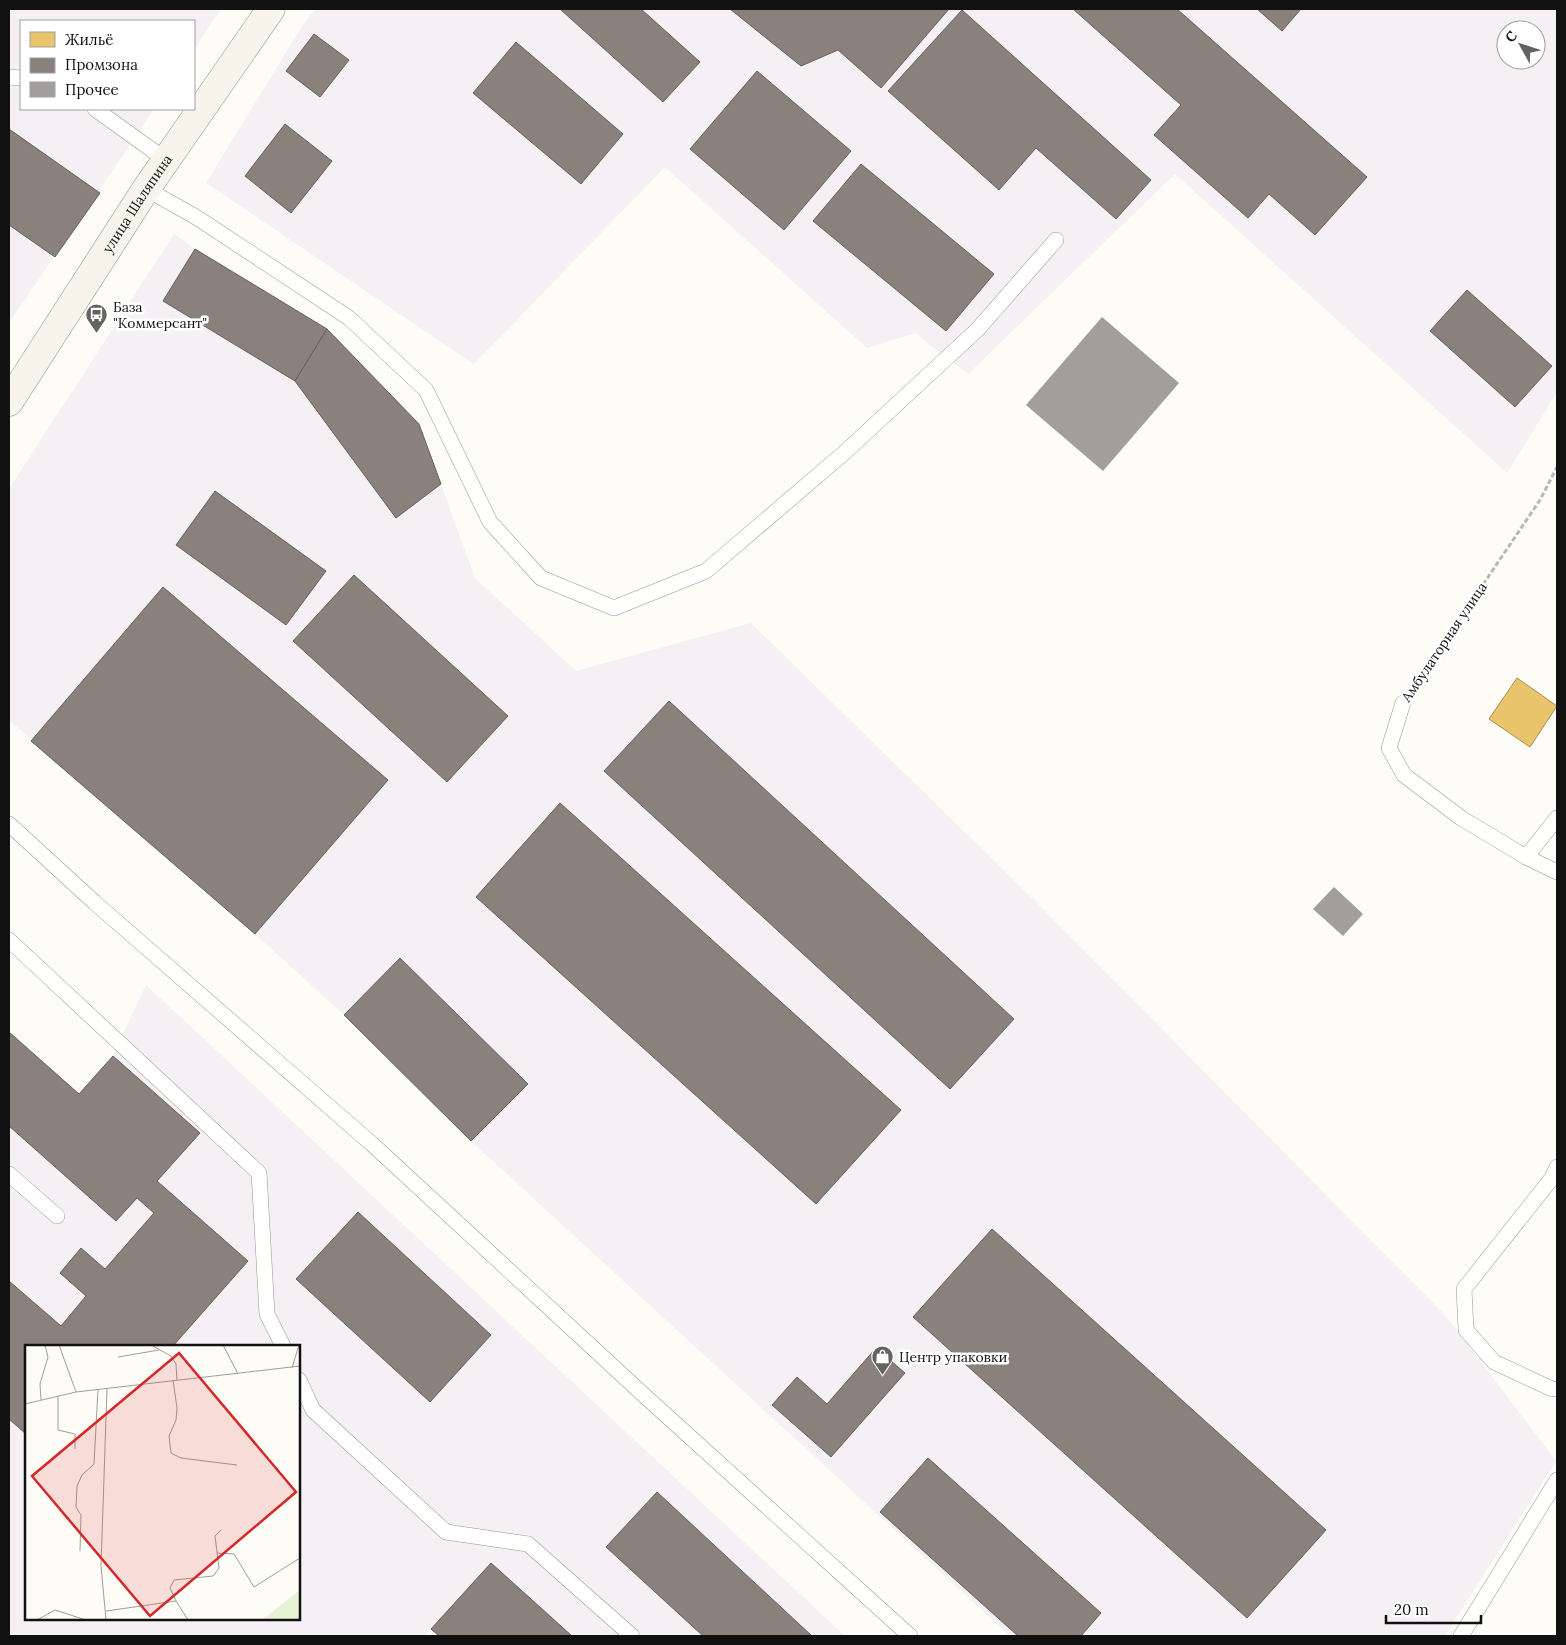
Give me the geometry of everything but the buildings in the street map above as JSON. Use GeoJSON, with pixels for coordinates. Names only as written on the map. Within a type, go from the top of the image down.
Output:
{"type":"FeatureCollection","features":[{"type":"Feature","properties":{"kind":"street","name":"улица Шаляпина"},"geometry":{"type":"LineString","coordinates":[[9,402],[146,189],[271,9]]}},
{"type":"Feature","properties":{"kind":"lane"},"geometry":{"type":"LineString","coordinates":[[95,110],[166,160]]}},
{"type":"Feature","properties":{"kind":"lane"},"geometry":{"type":"LineString","coordinates":[[146,189],[196,217],[350,318],[426,390],[490,522],[541,578],[614,608],[706,572],[844,453],[977,330],[1056,240]]}},
{"type":"Feature","properties":{"kind":"lane","name":"Амбулаторная улица"},"geometry":{"type":"LineString","coordinates":[[1403,703],[1389,748],[1404,775],[1461,818],[1526,857],[1557,872]]}},
{"type":"Feature","properties":{"kind":"lane"},"geometry":{"type":"LineString","coordinates":[[1526,857],[1557,818]]}},
{"type":"Feature","properties":{"kind":"lane"},"geometry":{"type":"LineString","coordinates":[[9,824],[101,908],[372,1144],[647,1398],[910,1636]]}},
{"type":"Feature","properties":{"kind":"lane"},"geometry":{"type":"LineString","coordinates":[[9,940],[259,1173],[267,1314],[282,1345]]}},
{"type":"Feature","properties":{"kind":"lane"},"geometry":{"type":"LineString","coordinates":[[1557,1167],[1552,1178],[1464,1289],[1466,1330],[1494,1362],[1557,1390]]}},
{"type":"Feature","properties":{"kind":"lane"},"geometry":{"type":"LineString","coordinates":[[9,1174],[57,1216]]}},
{"type":"Feature","properties":{"kind":"lane"},"geometry":{"type":"LineString","coordinates":[[300,1382],[313,1410],[446,1532],[528,1544],[632,1636]]}},
{"type":"Feature","properties":{"kind":"lane"},"geometry":{"type":"LineString","coordinates":[[1461,1636],[1557,1480]]}},
{"type":"Feature","properties":{"kind":"path","name":"Амбулаторная улица"},"geometry":{"type":"LineString","coordinates":[[1403,703],[1540,500],[1557,467]]}},
{"type":"Feature","properties":{"kind":"shaded area"},"geometry":{"type":"Polygon","coordinates":[[[9,9],[221,9],[195,48],[195,20],[20,20],[20,110],[153,110],[9,323],[9,9]]]}},
{"type":"Feature","properties":{"kind":"shaded area"},"geometry":{"type":"Polygon","coordinates":[[[315,9],[1557,9],[1557,392],[1507,473],[1175,174],[968,374],[915,333],[867,348],[665,167],[474,364],[206,183],[304,23],[315,9]]]}},
{"type":"Feature","properties":{"kind":"shaded area"},"geometry":{"type":"Polygon","coordinates":[[[174,234],[195,249],[327,329],[419,424],[475,578],[576,671],[751,623],[1034,900],[1446,1316],[1556,1461],[1445,1636],[1010,1636],[471,1141],[344,1015],[255,934],[9,720],[9,489],[174,234]]]}},
{"type":"Feature","properties":{"kind":"shaded area"},"geometry":{"type":"Polygon","coordinates":[[[146,985],[845,1636],[439,1636],[431,1629],[423,1636],[9,1636],[9,1032],[79,1094],[113,1056],[146,985]]]}},
{"type":"Feature","properties":{"kind":"place","name":"База \"Коммерсант\""},"geometry":{"type":"Point","coordinates":[97,334]}},
{"type":"Feature","properties":{"kind":"place","name":"Центр упаковки"},"geometry":{"type":"Point","coordinates":[883,1376]}}]}
